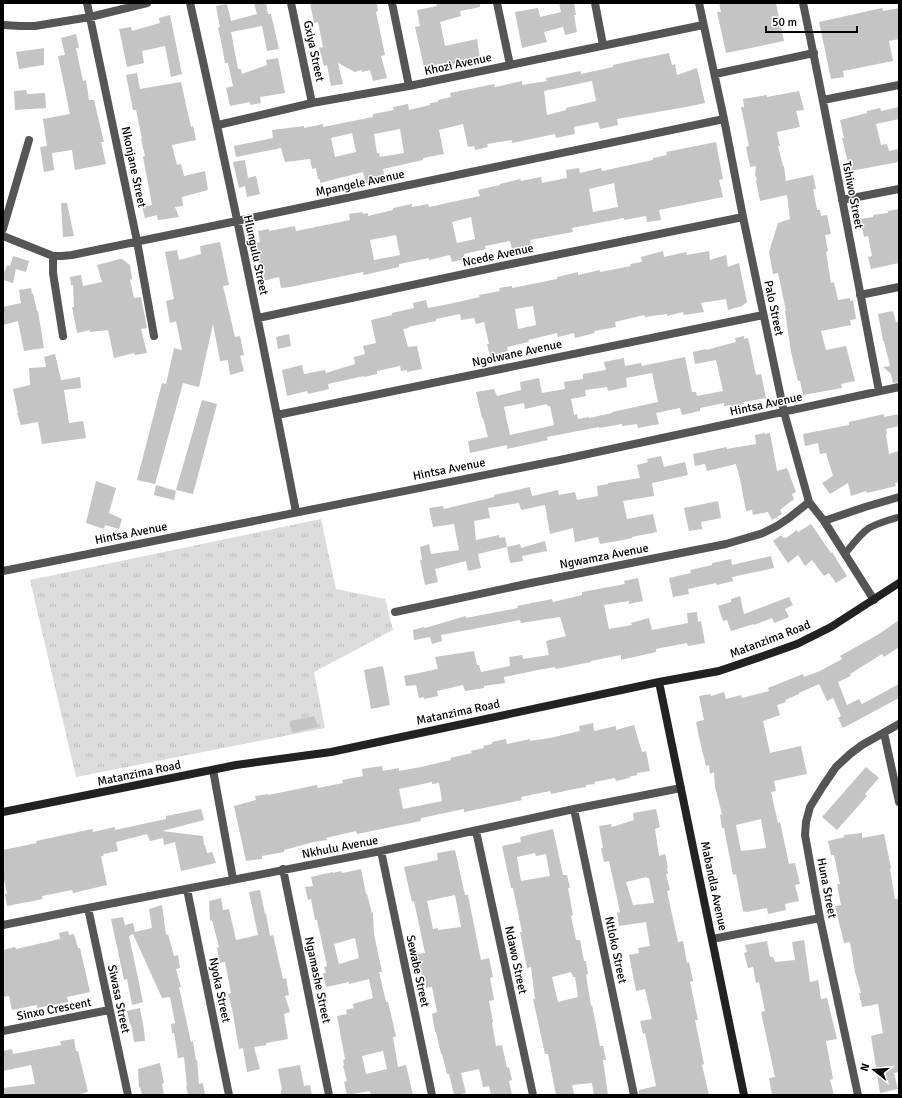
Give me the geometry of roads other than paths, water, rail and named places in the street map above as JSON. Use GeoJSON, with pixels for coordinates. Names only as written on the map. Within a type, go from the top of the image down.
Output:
{"type":"FeatureCollection","features":[{"type":"Feature","properties":{"kind":"street","name":"Nkonjane Street"},"geometry":{"type":"LineString","coordinates":[[88,3],[137,241],[154,336]]}},
{"type":"Feature","properties":{"kind":"street"},"geometry":{"type":"LineString","coordinates":[[3,25],[35,26],[90,17],[147,3]]}},
{"type":"Feature","properties":{"kind":"street","name":"Hlungulu Street"},"geometry":{"type":"LineString","coordinates":[[190,3],[218,125],[296,512]]}},
{"type":"Feature","properties":{"kind":"street","name":"Gxiya Street"},"geometry":{"type":"LineString","coordinates":[[291,3],[312,103]]}},
{"type":"Feature","properties":{"kind":"street"},"geometry":{"type":"LineString","coordinates":[[392,3],[409,86]]}},
{"type":"Feature","properties":{"kind":"street"},"geometry":{"type":"LineString","coordinates":[[497,3],[510,64]]}},
{"type":"Feature","properties":{"kind":"street"},"geometry":{"type":"LineString","coordinates":[[595,3],[603,45]]}},
{"type":"Feature","properties":{"kind":"street","name":"Palo Street"},"geometry":{"type":"LineString","coordinates":[[699,3],[784,412],[809,502],[824,521],[874,600]]}},
{"type":"Feature","properties":{"kind":"street","name":"Tshiwo Street"},"geometry":{"type":"LineString","coordinates":[[804,3],[879,391]]}},
{"type":"Feature","properties":{"kind":"street","name":"Khozi Avenue"},"geometry":{"type":"LineString","coordinates":[[218,125],[312,103],[409,86],[703,25]]}},
{"type":"Feature","properties":{"kind":"street"},"geometry":{"type":"LineString","coordinates":[[714,74],[814,53]]}},
{"type":"Feature","properties":{"kind":"street"},"geometry":{"type":"LineString","coordinates":[[823,100],[899,85]]}},
{"type":"Feature","properties":{"kind":"street","name":"Mpangele Avenue"},"geometry":{"type":"LineString","coordinates":[[3,236],[53,256],[72,255],[237,222],[724,119]]}},
{"type":"Feature","properties":{"kind":"street"},"geometry":{"type":"LineString","coordinates":[[3,229],[29,140]]}},
{"type":"Feature","properties":{"kind":"street"},"geometry":{"type":"LineString","coordinates":[[842,200],[899,189]]}},
{"type":"Feature","properties":{"kind":"street","name":"Ncede Avenue"},"geometry":{"type":"LineString","coordinates":[[258,318],[511,264],[743,217]]}},
{"type":"Feature","properties":{"kind":"street"},"geometry":{"type":"LineString","coordinates":[[53,256],[53,273],[64,336]]}},
{"type":"Feature","properties":{"kind":"street"},"geometry":{"type":"LineString","coordinates":[[860,295],[899,287]]}},
{"type":"Feature","properties":{"kind":"street","name":"Ngolwane Avenue"},"geometry":{"type":"LineString","coordinates":[[277,415],[763,315]]}},
{"type":"Feature","properties":{"kind":"street","name":"Hintsa Avenue"},"geometry":{"type":"LineString","coordinates":[[3,571],[552,461],[899,387]]}},
{"type":"Feature","properties":{"kind":"street"},"geometry":{"type":"LineString","coordinates":[[824,521],[899,497]]}},
{"type":"Feature","properties":{"kind":"street","name":"Ngwamza Avenue"},"geometry":{"type":"LineString","coordinates":[[395,612],[726,544],[763,533],[778,526],[809,502]]}},
{"type":"Feature","properties":{"kind":"street","name":"Matanzima Road"},"geometry":{"type":"LineString","coordinates":[[3,812],[236,765],[331,752],[659,682],[719,671],[797,644],[831,627],[899,583]]}},
{"type":"Feature","properties":{"kind":"street","name":"Mabandla Avenue"},"geometry":{"type":"LineString","coordinates":[[659,682],[744,1095]]}},
{"type":"Feature","properties":{"kind":"street","name":"Huna Street"},"geometry":{"type":"LineString","coordinates":[[858,1095],[820,918],[805,835],[806,822],[810,807],[836,767],[862,745],[899,724]]}},
{"type":"Feature","properties":{"kind":"street"},"geometry":{"type":"LineString","coordinates":[[884,733],[899,802]]}},
{"type":"Feature","properties":{"kind":"street"},"geometry":{"type":"LineString","coordinates":[[213,770],[233,879]]}},
{"type":"Feature","properties":{"kind":"street","name":"Nkhulu Avenue"},"geometry":{"type":"LineString","coordinates":[[3,925],[381,851],[681,788]]}},
{"type":"Feature","properties":{"kind":"street","name":"Ntloko Street"},"geometry":{"type":"LineString","coordinates":[[574,810],[634,1095]]}},
{"type":"Feature","properties":{"kind":"street","name":"Ndawo Street"},"geometry":{"type":"LineString","coordinates":[[476,831],[533,1095]]}},
{"type":"Feature","properties":{"kind":"street","name":"Sewabe Street"},"geometry":{"type":"LineString","coordinates":[[381,851],[432,1095]]}},
{"type":"Feature","properties":{"kind":"street","name":"Ngamashe Street"},"geometry":{"type":"LineString","coordinates":[[284,869],[330,1095]]}},
{"type":"Feature","properties":{"kind":"street","name":"Nyoka Street"},"geometry":{"type":"LineString","coordinates":[[187,889],[229,1095]]}},
{"type":"Feature","properties":{"kind":"street","name":"Siwasa Street"},"geometry":{"type":"LineString","coordinates":[[88,908],[128,1095]]}},
{"type":"Feature","properties":{"kind":"street"},"geometry":{"type":"LineString","coordinates":[[712,939],[820,918]]}},
{"type":"Feature","properties":{"kind":"street","name":"Sinxo Crescent"},"geometry":{"type":"LineString","coordinates":[[3,1031],[109,1010]]}},
{"type":"Feature","properties":{"kind":"lane"},"geometry":{"type":"LineString","coordinates":[[845,554],[868,529],[882,522],[899,517]]}}]}
